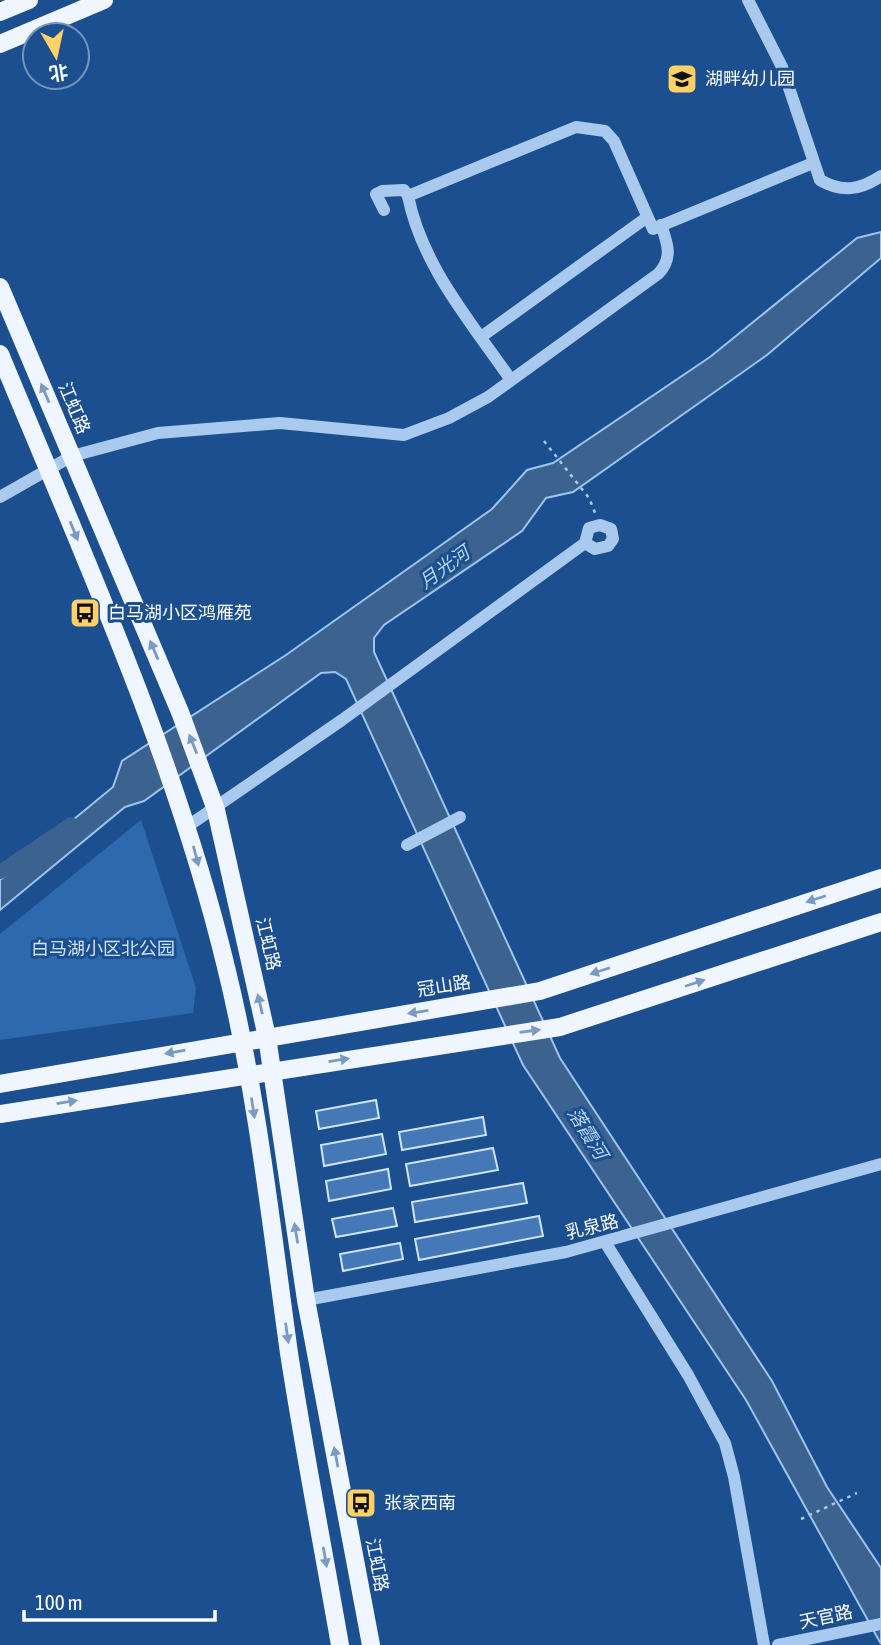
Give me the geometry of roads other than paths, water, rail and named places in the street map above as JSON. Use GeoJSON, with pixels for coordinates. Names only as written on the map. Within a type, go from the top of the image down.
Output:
{"type":"FeatureCollection","features":[{"type":"Feature","properties":{"kind":"main road"},"geometry":{"type":"LineString","coordinates":[[0,12],[29,0]]}},
{"type":"Feature","properties":{"kind":"main road"},"geometry":{"type":"LineString","coordinates":[[0,44],[104,0]]}},
{"type":"Feature","properties":{"kind":"main road","name":"江虹路"},"geometry":{"type":"LineString","coordinates":[[0,287],[180,712],[216,810],[267,1037],[306,1300],[371,1645]]}},
{"type":"Feature","properties":{"kind":"main road"},"geometry":{"type":"LineString","coordinates":[[0,354],[153,730],[188,827],[243,1041],[294,1382],[340,1645]]}},
{"type":"Feature","properties":{"kind":"main road","name":"冠山路"},"geometry":{"type":"LineString","coordinates":[[0,1084],[540,991],[881,878]]}},
{"type":"Feature","properties":{"kind":"main road"},"geometry":{"type":"LineString","coordinates":[[0,1114],[560,1027],[881,922]]}},
{"type":"Feature","properties":{"kind":"street"},"geometry":{"type":"LineString","coordinates":[[748,0],[782,67],[820,180],[834,188],[855,188],[881,176]]}},
{"type":"Feature","properties":{"kind":"street"},"geometry":{"type":"LineString","coordinates":[[408,196],[565,129],[590,126],[605,131],[614,141],[653,229],[813,163]]}},
{"type":"Feature","properties":{"kind":"street"},"geometry":{"type":"LineString","coordinates":[[383,210],[376,194],[382,191],[404,190],[408,196],[416,232],[432,265],[511,380]]}},
{"type":"Feature","properties":{"kind":"street"},"geometry":{"type":"LineString","coordinates":[[481,337],[646,218]]}},
{"type":"Feature","properties":{"kind":"street"},"geometry":{"type":"LineString","coordinates":[[0,498],[47,468],[72,456],[158,433],[280,423],[404,435],[449,418],[488,397],[658,274],[667,265],[669,251],[661,225]]}},
{"type":"Feature","properties":{"kind":"street"},"geometry":{"type":"LineString","coordinates":[[188,827],[342,720],[585,543],[589,528],[600,525],[611,529],[613,538],[608,546],[595,549],[585,543]]}},
{"type":"Feature","properties":{"kind":"street"},"geometry":{"type":"LineString","coordinates":[[407,845],[460,817]]}},
{"type":"Feature","properties":{"kind":"street","name":"乳泉路"},"geometry":{"type":"LineString","coordinates":[[306,1300],[605,1242],[881,1164]]}},
{"type":"Feature","properties":{"kind":"street"},"geometry":{"type":"LineString","coordinates":[[605,1242],[688,1374],[725,1443],[737,1488],[764,1645]]}},
{"type":"Feature","properties":{"kind":"street","name":"天官路"},"geometry":{"type":"LineString","coordinates":[[778,1645],[881,1624]]}},
{"type":"Feature","properties":{"kind":"water","name":"落霞河"},"geometry":{"type":"Polygon","coordinates":[[[881,232],[881,258],[767,355],[573,492],[546,498],[522,531],[384,625],[374,638],[374,652],[560,1058],[772,1381],[827,1487],[881,1568],[881,1644],[746,1400],[523,1065],[346,679],[335,672],[321,673],[144,801],[125,807],[0,910],[0,880],[113,787],[122,761],[286,655],[492,509],[527,470],[553,463],[710,357],[857,238],[881,232]]]}},
{"type":"Feature","properties":{"kind":"waterway","name":"月光河"},"geometry":{"type":"LineString","coordinates":[[0,872],[71,824]]}},
{"type":"Feature","properties":{"kind":"place","name":"湖畔幼儿园"},"geometry":{"type":"Point","coordinates":[682,79]}},
{"type":"Feature","properties":{"kind":"place","name":"白马湖小区鸿雁苑"},"geometry":{"type":"Point","coordinates":[85,613]}},
{"type":"Feature","properties":{"kind":"place","name":"张家西南"},"geometry":{"type":"Point","coordinates":[361,1503]}},
{"type":"Feature","properties":{"kind":"park label","name":"白马湖小区北公园"},"geometry":{"type":"Point","coordinates":[103,949]}}]}
